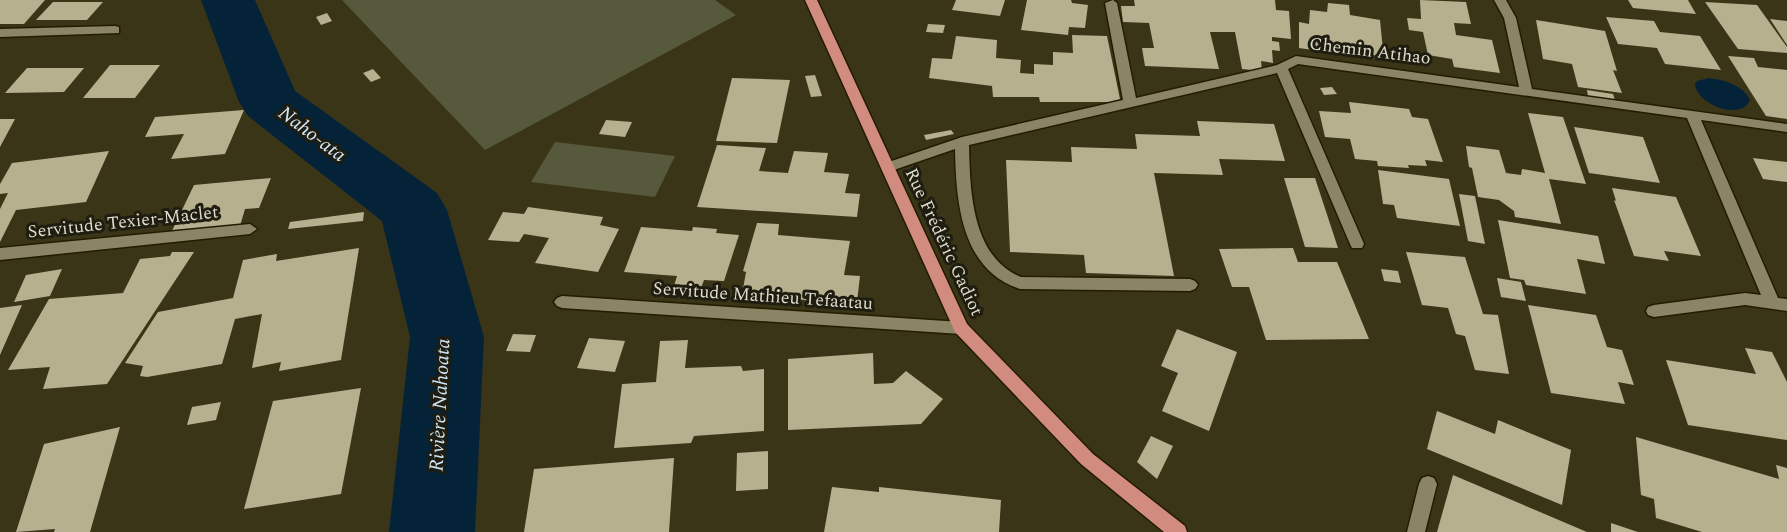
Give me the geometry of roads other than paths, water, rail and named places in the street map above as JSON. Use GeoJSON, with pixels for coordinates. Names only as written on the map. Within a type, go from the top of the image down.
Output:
{"type":"FeatureCollection","features":[{"type":"Feature","properties":{"kind":"main road","name":"Rue Frédéric Gadiot"},"geometry":{"type":"LineString","coordinates":[[811,0],[961,328],[1087,459],[1178,532]]}},
{"type":"Feature","properties":{"kind":"street"},"geometry":{"type":"LineString","coordinates":[[1500,0],[1510,18],[1526,90]]}},
{"type":"Feature","properties":{"kind":"street"},"geometry":{"type":"LineString","coordinates":[[1111,3],[1130,101]]}},
{"type":"Feature","properties":{"kind":"street"},"geometry":{"type":"LineString","coordinates":[[0,33],[115,30]]}},
{"type":"Feature","properties":{"kind":"street","name":"Chemin Atihao"},"geometry":{"type":"LineString","coordinates":[[888,167],[962,142],[1130,101],[1281,68],[1296,60],[1526,90],[1787,128]]}},
{"type":"Feature","properties":{"kind":"street"},"geometry":{"type":"LineString","coordinates":[[1281,68],[1357,244]]}},
{"type":"Feature","properties":{"kind":"street"},"geometry":{"type":"LineString","coordinates":[[1692,115],[1780,303]]}},
{"type":"Feature","properties":{"kind":"street"},"geometry":{"type":"LineString","coordinates":[[962,142],[962,164],[969,219],[986,258],[998,273],[1020,283],[1191,285]]}},
{"type":"Feature","properties":{"kind":"street","name":"Servitude Texier-Maclet"},"geometry":{"type":"LineString","coordinates":[[0,255],[250,229]]}},
{"type":"Feature","properties":{"kind":"street"},"geometry":{"type":"LineString","coordinates":[[1654,311],[1745,299],[1780,303]]}},
{"type":"Feature","properties":{"kind":"street","name":"Servitude Mathieu Tefaatau"},"geometry":{"type":"LineString","coordinates":[[562,302],[961,328]]}},
{"type":"Feature","properties":{"kind":"street"},"geometry":{"type":"LineString","coordinates":[[1416,532],[1428,484]]}},
{"type":"Feature","properties":{"kind":"water"},"geometry":{"type":"Polygon","coordinates":[[[1709,78],[1733,84],[1750,100],[1738,110],[1729,110],[1710,104],[1697,91],[1695,84],[1697,81],[1709,78]]]}},
{"type":"Feature","properties":{"kind":"waterway","name":"Rivière Nahoata"},"geometry":{"type":"LineString","coordinates":[[228,0],[269,102],[413,210],[447,337],[432,532]]}},
{"type":"Feature","properties":{"kind":"water label","name":"Naho-ata"},"geometry":{"type":"Point","coordinates":[312,134]}}]}
